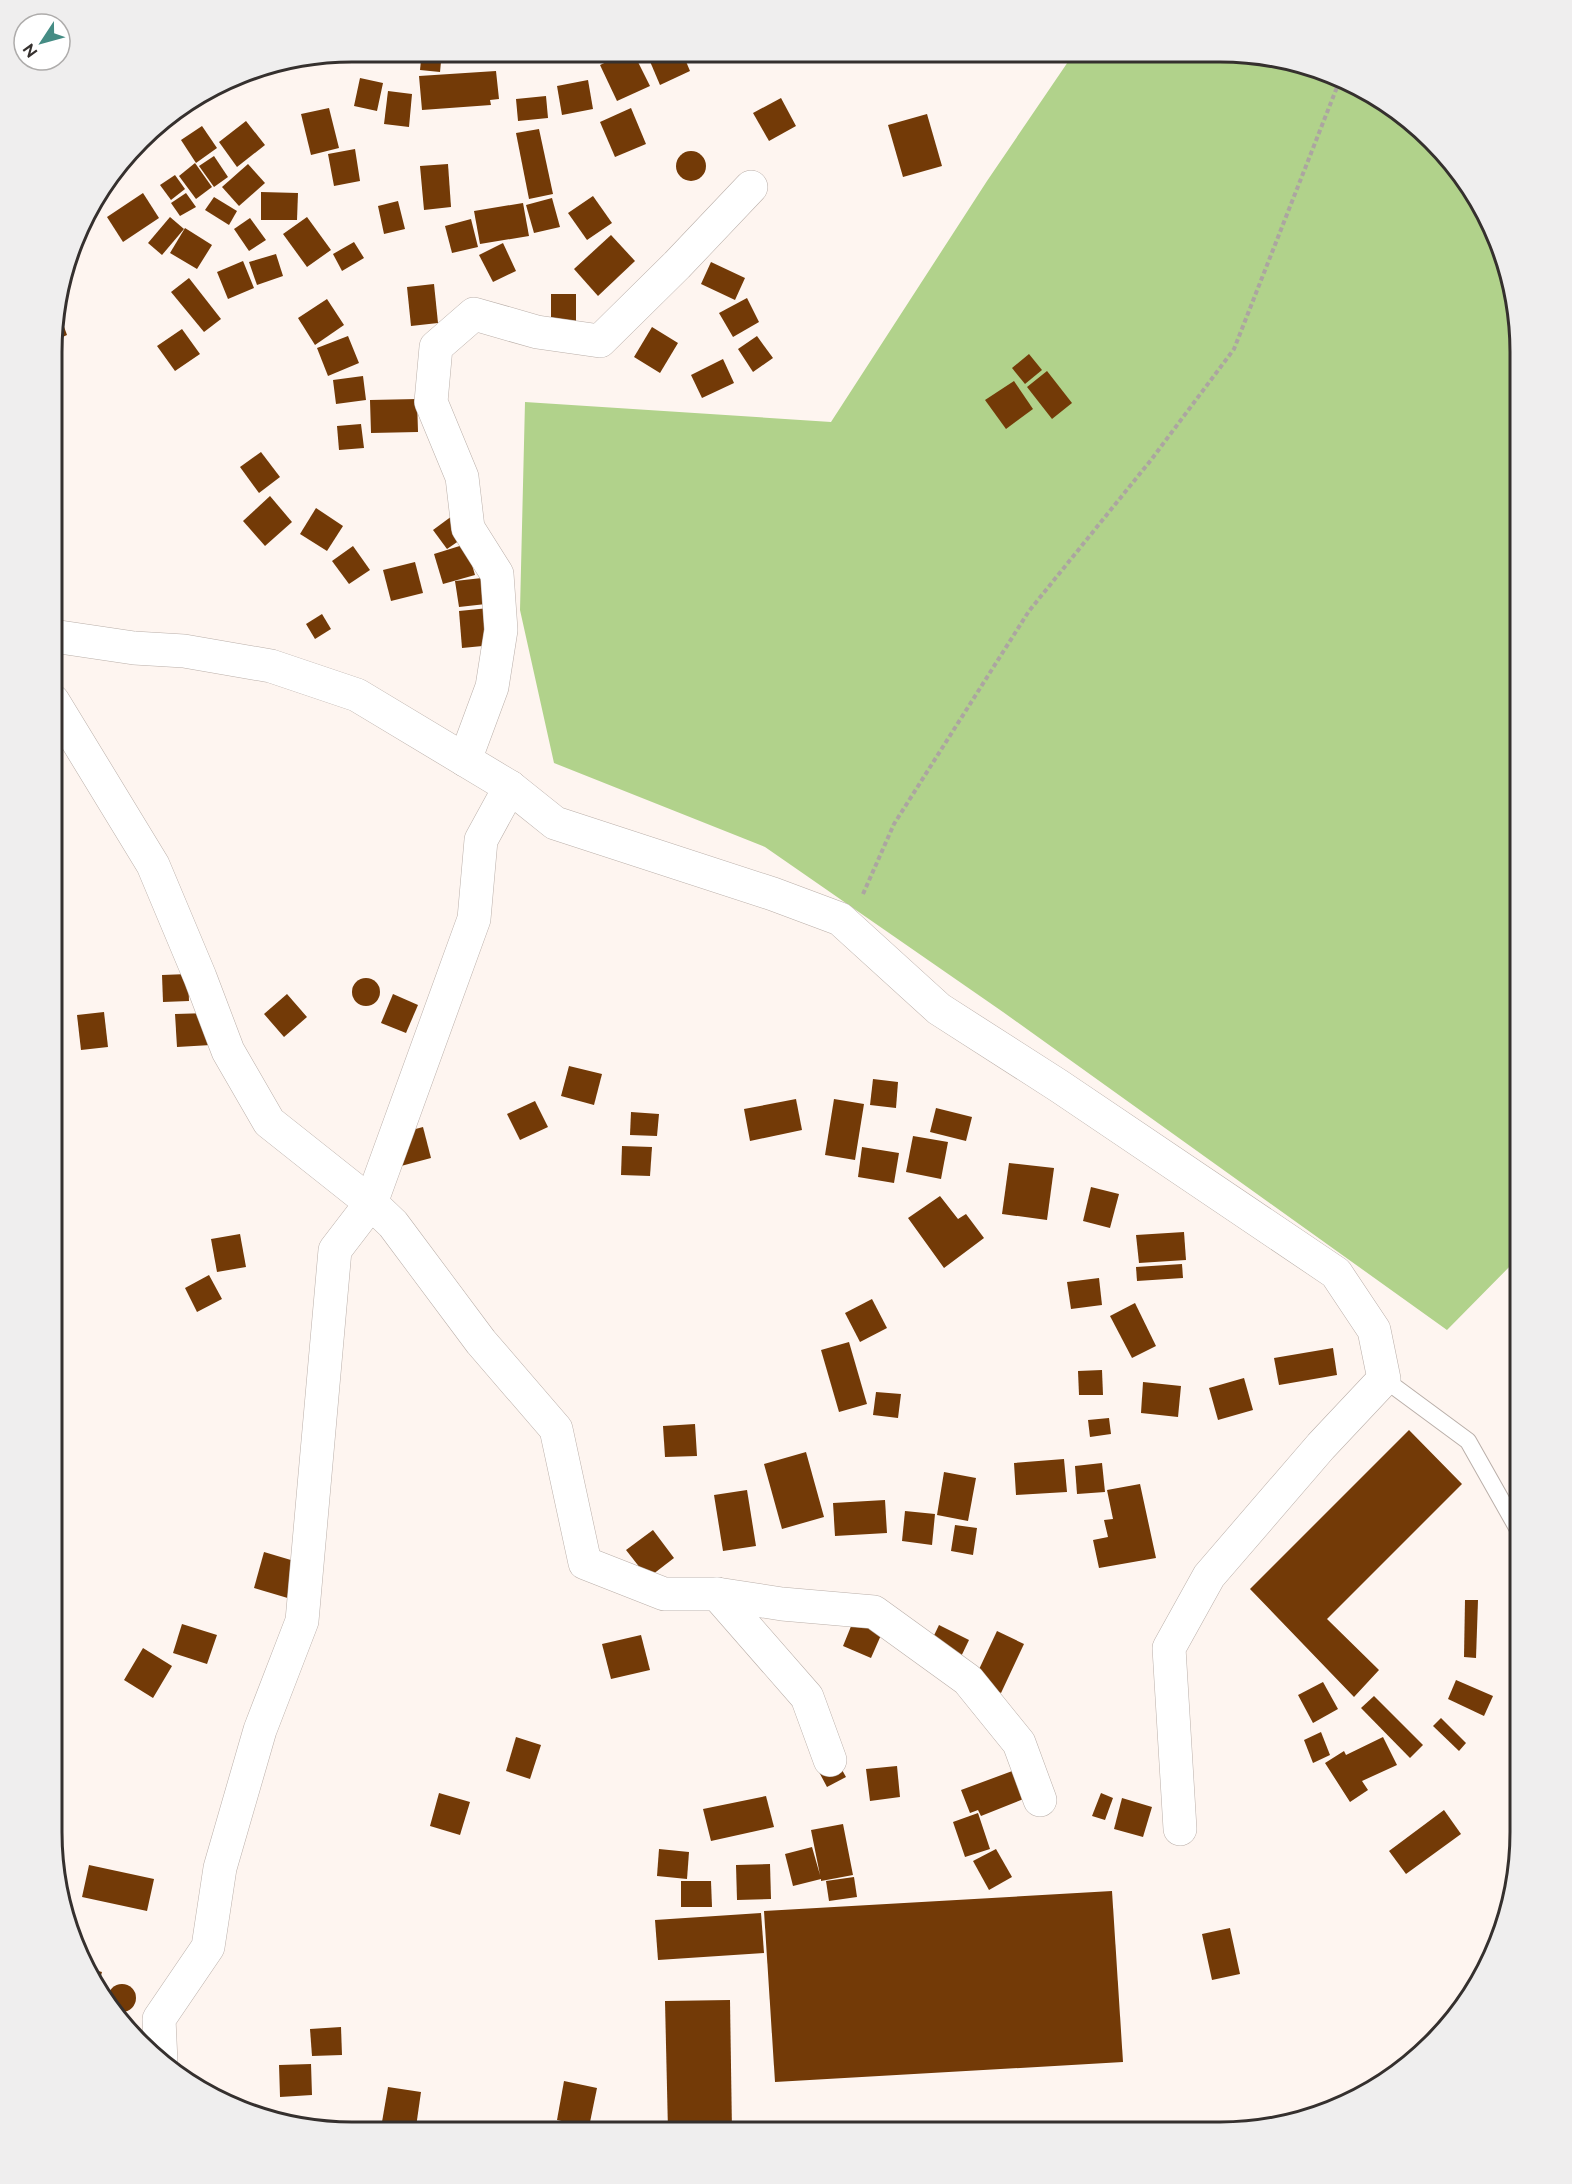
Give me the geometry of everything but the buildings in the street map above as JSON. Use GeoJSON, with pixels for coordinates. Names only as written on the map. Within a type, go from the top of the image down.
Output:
{"type":"FeatureCollection","features":[{"type":"Feature","properties":{"kind":"street"},"geometry":{"type":"LineString","coordinates":[[465,760],[492,687],[501,630],[497,574],[468,528],[462,477],[431,402],[436,348],[474,314],[537,332],[600,341],[751,187]]}},
{"type":"Feature","properties":{"kind":"street"},"geometry":{"type":"LineString","coordinates":[[62,637],[134,648],[184,651],[271,666],[357,694],[510,787],[555,823],[773,894],[848,915],[939,1009],[1059,1086],[1335,1273],[1374,1330],[1384,1379],[1322,1446],[1209,1576],[1169,1648],[1180,1829]]}},
{"type":"Feature","properties":{"kind":"street"},"geometry":{"type":"LineString","coordinates":[[62,716],[153,865],[228,1051],[269,1122],[371,1203],[393,1224],[481,1342],[556,1429],[585,1563],[664,1594],[717,1594],[782,1604],[874,1612],[968,1680],[1019,1743],[1040,1800]]}},
{"type":"Feature","properties":{"kind":"street"},"geometry":{"type":"LineString","coordinates":[[161,2051],[159,2019],[208,1947],[220,1868],[260,1730],[302,1621],[335,1250],[371,1203],[474,919],[481,840],[510,787]]}},
{"type":"Feature","properties":{"kind":"street"},"geometry":{"type":"LineString","coordinates":[[717,1594],[807,1697],[830,1760]]}},
{"type":"Feature","properties":{"kind":"lane"},"geometry":{"type":"LineString","coordinates":[[1384,1379],[1468,1441],[1510,1515]]}},
{"type":"Feature","properties":{"kind":"path"},"geometry":{"type":"LineString","coordinates":[[848,915],[894,824],[1029,611],[1151,460],[1234,349],[1337,86]]}},
{"type":"Feature","properties":{"kind":"green space"},"geometry":{"type":"Polygon","coordinates":[[[1068,62],[1240,62],[1259,64],[1296,71],[1349,91],[1397,121],[1426,146],[1451,175],[1472,206],[1488,240],[1501,276],[1510,332],[1510,1266],[1447,1330],[1003,1012],[765,847],[554,763],[520,610],[525,402],[831,422],[987,181],[1068,62]]]}}]}
